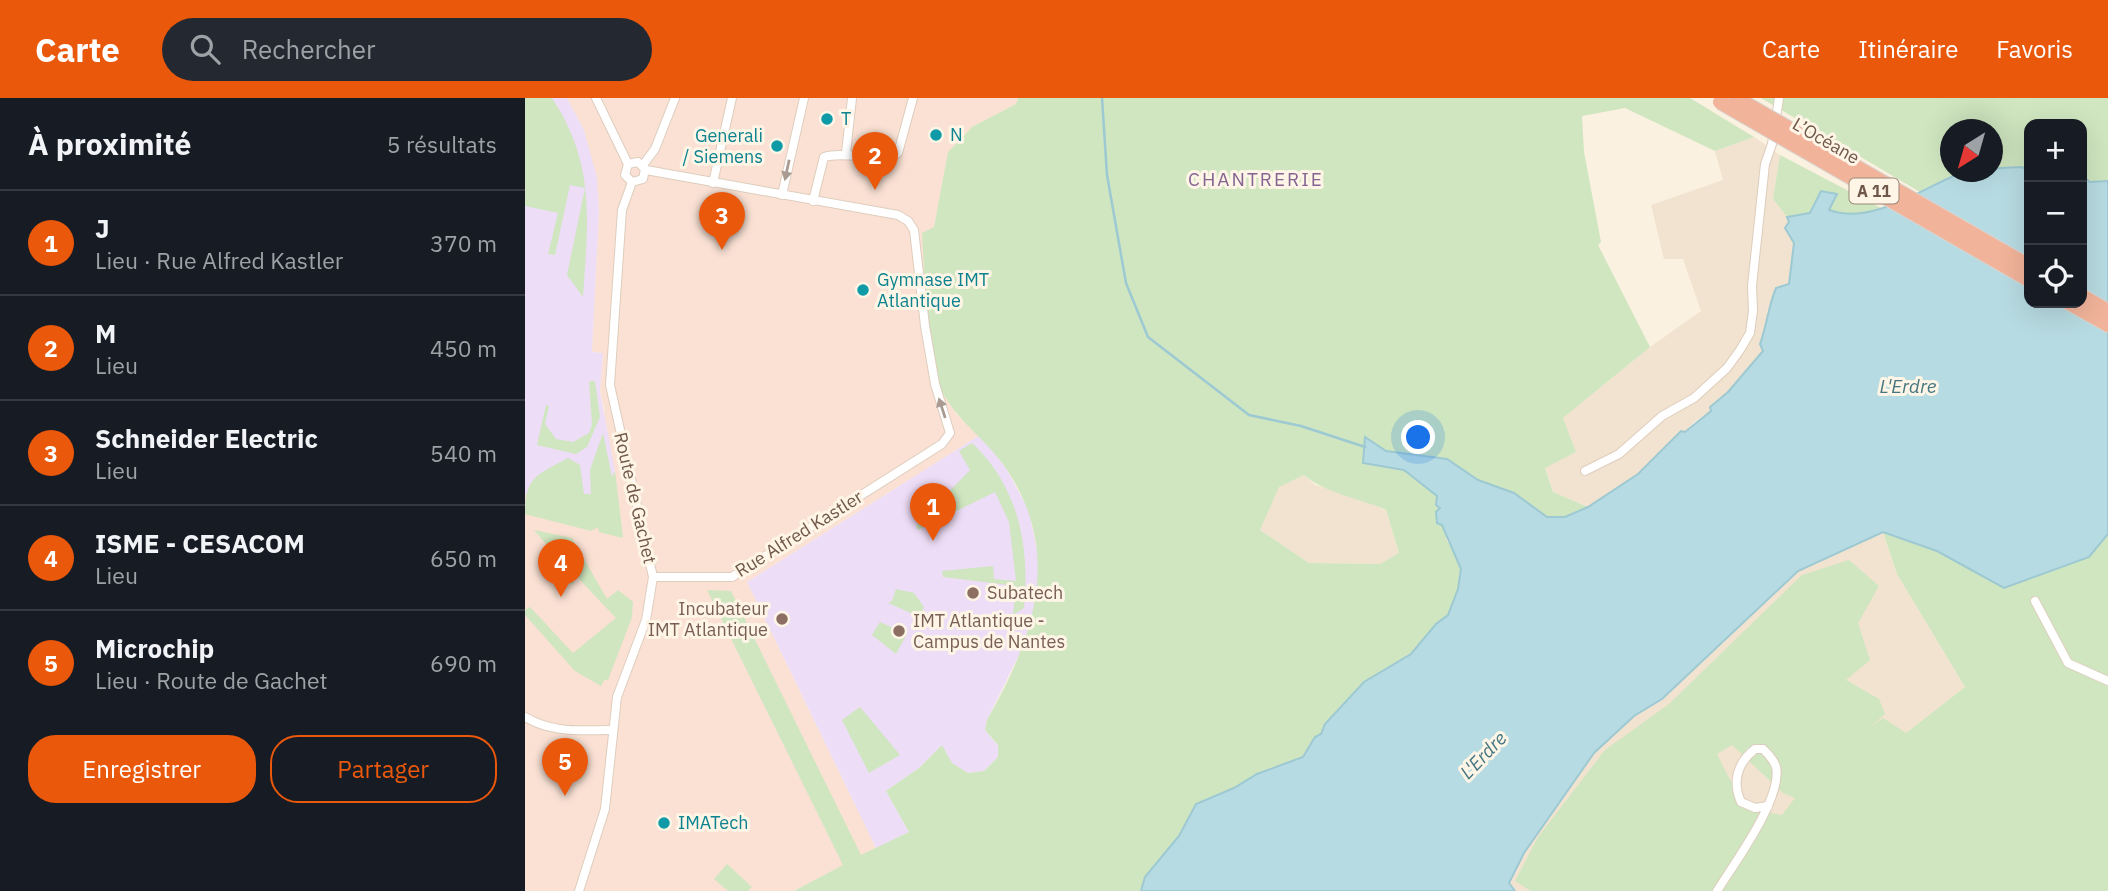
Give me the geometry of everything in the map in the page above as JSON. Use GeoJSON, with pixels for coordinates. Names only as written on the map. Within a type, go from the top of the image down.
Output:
{"type":"FeatureCollection","features":[{"type":"Feature","properties":{"kind":"highway","name":"L’Océane"},"geometry":{"type":"LineString","coordinates":[[1736,98],[2024,263]]}},
{"type":"Feature","properties":{"kind":"highway","name":"L’Océane"},"geometry":{"type":"LineString","coordinates":[[1716,100],[2024,277]]}},
{"type":"Feature","properties":{"kind":"highway"},"geometry":{"type":"LineString","coordinates":[[2087,299],[2108,311]]}},
{"type":"Feature","properties":{"kind":"highway"},"geometry":{"type":"LineString","coordinates":[[2078,308],[2108,325]]}},
{"type":"Feature","properties":{"kind":"street"},"geometry":{"type":"LineString","coordinates":[[596,98],[628,164],[625,175],[632,182],[643,179],[644,167],[655,149],[675,98]]}},
{"type":"Feature","properties":{"kind":"street"},"geometry":{"type":"LineString","coordinates":[[713,183],[732,98]]}},
{"type":"Feature","properties":{"kind":"street"},"geometry":{"type":"LineString","coordinates":[[782,195],[804,98]]}},
{"type":"Feature","properties":{"kind":"street"},"geometry":{"type":"LineString","coordinates":[[846,153],[852,98]]}},
{"type":"Feature","properties":{"kind":"street"},"geometry":{"type":"LineString","coordinates":[[628,164],[635,161],[644,167],[713,183],[813,201],[824,157],[846,153],[887,159],[898,153],[913,98]]}},
{"type":"Feature","properties":{"kind":"street"},"geometry":{"type":"LineString","coordinates":[[1585,471],[1619,454],[1661,416],[1694,398],[1734,359],[1750,333],[1765,164],[1772,144],[1779,98]]}},
{"type":"Feature","properties":{"kind":"street","name":"Route de Gachet"},"geometry":{"type":"LineString","coordinates":[[579,891],[605,809],[617,697],[646,620],[653,577],[610,385],[622,210],[632,182]]}},
{"type":"Feature","properties":{"kind":"street","name":"Rue Alfred Kastler"},"geometry":{"type":"LineString","coordinates":[[653,577],[732,577],[944,442],[950,433],[929,349],[914,230],[908,220],[890,214],[813,201]]}},
{"type":"Feature","properties":{"kind":"street"},"geometry":{"type":"LineString","coordinates":[[2035,601],[2068,663],[2108,681]]}},
{"type":"Feature","properties":{"kind":"street"},"geometry":{"type":"LineString","coordinates":[[525,717],[562,731],[613,730]]}},
{"type":"Feature","properties":{"kind":"street"},"geometry":{"type":"LineString","coordinates":[[1717,891],[1733,870],[1768,806],[1777,771],[1774,760],[1763,750],[1755,749],[1737,772],[1735,790],[1741,802],[1755,808],[1768,806]]}},
{"type":"Feature","properties":{"kind":"shaded area"},"geometry":{"type":"Polygon","coordinates":[[[525,98],[567,98],[584,130],[597,178],[599,211],[592,352],[603,353],[600,391],[615,471],[611,482],[591,494],[525,494],[525,98]]]}},
{"type":"Feature","properties":{"kind":"shaded area"},"geometry":{"type":"Polygon","coordinates":[[[567,98],[1018,98],[1016,104],[972,127],[948,152],[934,228],[955,413],[980,435],[747,582],[876,848],[794,891],[525,891],[525,494],[605,412],[600,391],[603,353],[592,352],[599,211],[584,130],[567,98]]]}},
{"type":"Feature","properties":{"kind":"shaded area"},"geometry":{"type":"Polygon","coordinates":[[[1754,137],[1780,155],[1773,199],[1787,217],[1789,222],[1785,228],[1794,243],[1789,284],[1767,310],[1767,326],[1760,344],[1763,350],[1728,392],[1710,407],[1711,411],[1695,421],[1685,432],[1681,431],[1638,474],[1588,507],[1553,492],[1545,467],[1576,452],[1563,418],[1650,347],[1701,311],[1683,259],[1664,259],[1651,205],[1723,180],[1715,151],[1754,137]]]}},
{"type":"Feature","properties":{"kind":"shaded area","name":"IMT Atlantique - Campus de Nantes"},"geometry":{"type":"Polygon","coordinates":[[[980,435],[1006,468],[1029,511],[1040,564],[1033,613],[1022,649],[987,720],[985,730],[998,746],[998,757],[984,771],[968,773],[952,763],[941,746],[919,768],[886,791],[909,832],[876,848],[747,582],[980,435]]]}},
{"type":"Feature","properties":{"kind":"shaded area"},"geometry":{"type":"Polygon","coordinates":[[[1304,475],[1315,485],[1363,499],[1386,511],[1399,553],[1381,564],[1309,563],[1260,530],[1279,486],[1304,475]]]}},
{"type":"Feature","properties":{"kind":"shaded area"},"geometry":{"type":"Polygon","coordinates":[[[1883,532],[1897,574],[1965,687],[1906,733],[1757,891],[1515,891],[1509,883],[1524,853],[1594,753],[1634,716],[1662,699],[1798,571],[1883,532]]]}},
{"type":"Feature","properties":{"kind":"green space"},"geometry":{"type":"Polygon","coordinates":[[[525,98],[552,98],[576,147],[582,170],[585,188],[570,185],[555,255],[548,254],[558,213],[525,206],[525,98]]]}},
{"type":"Feature","properties":{"kind":"green space"},"geometry":{"type":"Polygon","coordinates":[[[1018,98],[1690,98],[1754,137],[1715,151],[1625,108],[1582,116],[1584,152],[1601,242],[1598,245],[1650,347],[1563,418],[1576,452],[1545,468],[1553,492],[1588,507],[1565,517],[1547,517],[1514,493],[1478,480],[1447,459],[1386,451],[1365,438],[1363,463],[1404,470],[1437,496],[1447,541],[1458,556],[1461,569],[1458,589],[1448,615],[1436,624],[1411,654],[1364,682],[1325,724],[1321,734],[1315,737],[1303,757],[1257,774],[1234,788],[1196,804],[1179,836],[1145,877],[1141,891],[794,891],[843,865],[707,590],[731,591],[861,855],[909,832],[886,791],[919,768],[942,745],[952,763],[968,773],[984,771],[998,757],[998,745],[985,730],[987,720],[1018,658],[1029,626],[1036,595],[1038,563],[1034,531],[1023,499],[1005,467],[950,405],[937,380],[922,233],[934,227],[948,152],[972,127],[1016,104],[1018,98]],[[1304,475],[1279,487],[1260,530],[1309,563],[1380,564],[1399,553],[1386,510],[1322,487],[1304,475]]]}},
{"type":"Feature","properties":{"kind":"green space"},"geometry":{"type":"Polygon","coordinates":[[[1761,98],[2108,98],[2108,181],[2091,182],[2087,179],[2087,119],[2024,119],[2024,169],[2003,170],[2003,119],[1940,119],[1940,182],[1944,182],[1920,192],[1761,98]]]}},
{"type":"Feature","properties":{"kind":"green space"},"geometry":{"type":"Polygon","coordinates":[[[1780,155],[1883,209],[1844,216],[1828,210],[1787,217],[1773,199],[1780,155]]]}},
{"type":"Feature","properties":{"kind":"green space"},"geometry":{"type":"Polygon","coordinates":[[[585,188],[587,218],[583,297],[567,275],[585,188]]]}},
{"type":"Feature","properties":{"kind":"green space"},"geometry":{"type":"Polygon","coordinates":[[[589,381],[595,381],[600,417],[587,447],[576,454],[537,445],[546,405],[549,406],[545,424],[556,439],[573,442],[589,433],[592,424],[589,381]]]}},
{"type":"Feature","properties":{"kind":"green space"},"geometry":{"type":"Polygon","coordinates":[[[603,433],[612,477],[615,471],[623,538],[599,532],[598,527],[591,531],[525,514],[530,484],[541,473],[568,458],[580,465],[584,494],[591,494],[590,470],[603,433]]]}},
{"type":"Feature","properties":{"kind":"green space"},"geometry":{"type":"Polygon","coordinates":[[[972,443],[1001,479],[1018,519],[1025,563],[1024,608],[1013,615],[1016,586],[943,577],[942,571],[993,566],[994,579],[1016,581],[1009,522],[995,492],[918,530],[916,526],[970,470],[959,451],[972,443]]]}},
{"type":"Feature","properties":{"kind":"green space"},"geometry":{"type":"Polygon","coordinates":[[[534,530],[572,538],[607,599],[618,590],[633,602],[632,617],[608,680],[604,680],[601,686],[575,671],[525,615],[525,610],[530,607],[573,653],[616,618],[563,562],[559,565],[574,583],[572,585],[549,561],[559,559],[534,530]]]}},
{"type":"Feature","properties":{"kind":"green space"},"geometry":{"type":"Polygon","coordinates":[[[1883,532],[1937,551],[2004,588],[2108,534],[2108,891],[1531,891],[1515,881],[1538,837],[1605,750],[1669,704],[1802,575],[1849,560],[1879,586],[1858,623],[1870,660],[1846,680],[1879,699],[1885,714],[1870,727],[1883,718],[1906,733],[1965,687],[1897,574],[1883,532]],[[1732,745],[1717,754],[1741,794],[1759,808],[1782,815],[1795,798],[1783,793],[1732,745]]]}},
{"type":"Feature","properties":{"kind":"green space"},"geometry":{"type":"Polygon","coordinates":[[[896,589],[914,593],[924,607],[920,617],[888,603],[892,601],[896,589]]]}},
{"type":"Feature","properties":{"kind":"green space"},"geometry":{"type":"Polygon","coordinates":[[[880,622],[907,634],[896,654],[872,635],[880,622]]]}},
{"type":"Feature","properties":{"kind":"green space"},"geometry":{"type":"Polygon","coordinates":[[[860,707],[900,755],[869,773],[842,720],[860,707]]]}},
{"type":"Feature","properties":{"kind":"green space"},"geometry":{"type":"Polygon","coordinates":[[[727,864],[752,887],[748,891],[728,891],[714,879],[727,864]]]}},
{"type":"Feature","properties":{"kind":"water","name":"L'Erdre"},"geometry":{"type":"Polygon","coordinates":[[[2003,168],[2024,168],[2024,308],[2087,308],[2087,180],[2108,181],[2108,534],[2089,557],[2004,588],[1937,551],[1883,532],[1798,571],[1662,699],[1634,716],[1594,753],[1524,853],[1509,883],[1515,891],[1141,891],[1145,877],[1179,836],[1196,804],[1234,788],[1257,774],[1303,757],[1315,737],[1321,734],[1325,724],[1364,682],[1411,654],[1436,624],[1448,615],[1458,589],[1461,569],[1442,525],[1437,523],[1436,512],[1440,508],[1436,505],[1437,496],[1404,470],[1363,463],[1365,437],[1386,451],[1447,459],[1478,480],[1514,493],[1547,517],[1565,517],[1588,507],[1638,474],[1681,431],[1685,432],[1711,411],[1710,407],[1728,392],[1763,351],[1760,344],[1776,288],[1789,284],[1794,243],[1785,228],[1789,222],[1787,217],[1810,213],[1821,191],[1837,194],[1829,210],[1861,213],[1894,204],[1941,182],[2003,182],[2003,168]]]}},
{"type":"Feature","properties":{"kind":"waterway"},"geometry":{"type":"LineString","coordinates":[[1102,98],[1107,175],[1126,283],[1148,337],[1249,415],[1301,426],[1365,447]]}},
{"type":"Feature","properties":{"kind":"place","name":"T"},"geometry":{"type":"Point","coordinates":[827,119]}},
{"type":"Feature","properties":{"kind":"place","name":"N"},"geometry":{"type":"Point","coordinates":[936,135]}},
{"type":"Feature","properties":{"kind":"place","name":"Generali / Siemens"},"geometry":{"type":"Point","coordinates":[777,146]}},
{"type":"Feature","properties":{"kind":"place","name":"M"},"geometry":{"type":"Point","coordinates":[875,190]}},
{"type":"Feature","properties":{"kind":"place","name":"Schneider Electric"},"geometry":{"type":"Point","coordinates":[722,250]}},
{"type":"Feature","properties":{"kind":"place","name":"Gymnase IMT Atlantique"},"geometry":{"type":"Point","coordinates":[863,290]}},
{"type":"Feature","properties":{"kind":"place","name":"J"},"geometry":{"type":"Point","coordinates":[933,541]}},
{"type":"Feature","properties":{"kind":"place","name":"Subatech"},"geometry":{"type":"Point","coordinates":[973,593]}},
{"type":"Feature","properties":{"kind":"place","name":"ISME - CESACOM"},"geometry":{"type":"Point","coordinates":[561,597]}},
{"type":"Feature","properties":{"kind":"place","name":"Incubateur IMT Atlantique"},"geometry":{"type":"Point","coordinates":[782,619]}},
{"type":"Feature","properties":{"kind":"place","name":"IMT Atlantique - Campus de Nantes"},"geometry":{"type":"Point","coordinates":[899,631]}},
{"type":"Feature","properties":{"kind":"place","name":"Microchip"},"geometry":{"type":"Point","coordinates":[565,796]}},
{"type":"Feature","properties":{"kind":"place","name":"IMATech"},"geometry":{"type":"Point","coordinates":[664,823]}},
{"type":"Feature","properties":{"kind":"district","name":"CHANTRERIE"},"geometry":{"type":"Point","coordinates":[1256,179]}}]}
